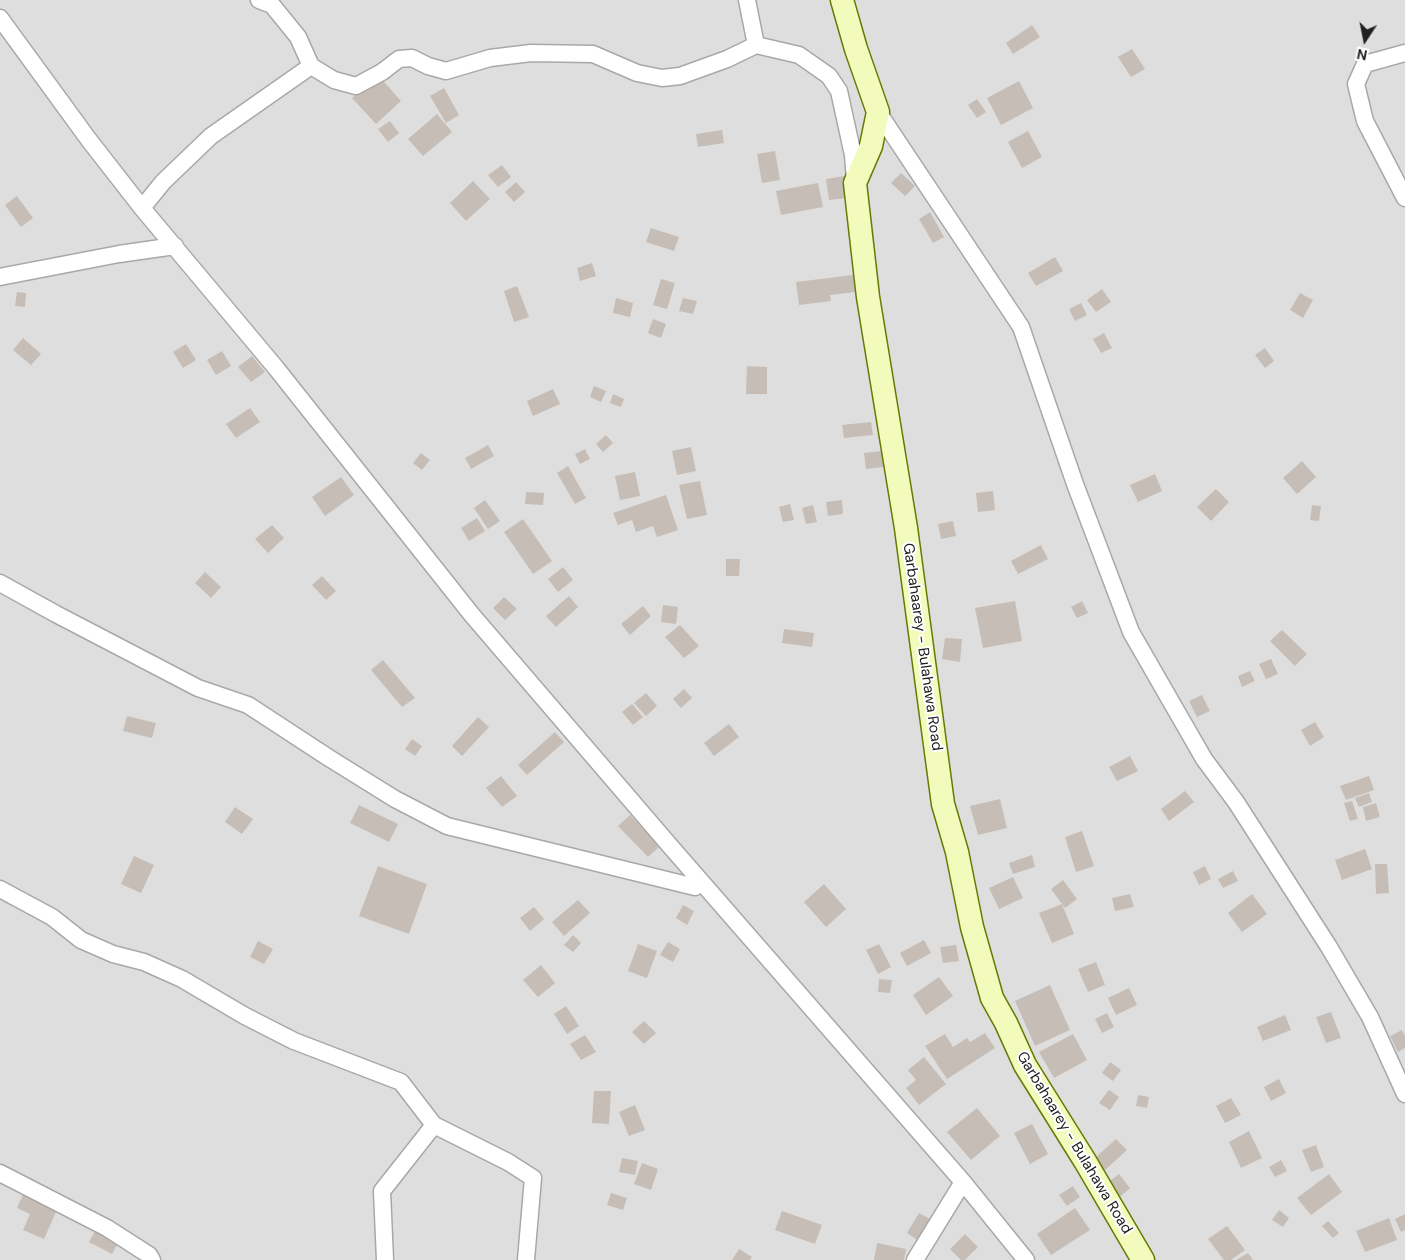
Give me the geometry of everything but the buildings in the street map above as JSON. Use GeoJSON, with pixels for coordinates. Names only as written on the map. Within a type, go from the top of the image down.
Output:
{"type":"FeatureCollection","features":[{"type":"Feature","properties":{"kind":"main road"},"geometry":{"type":"LineString","coordinates":[[842,0],[856,49],[878,112]]}},
{"type":"Feature","properties":{"kind":"main road","name":"Garbahaarey - Bulahawa Road"},"geometry":{"type":"LineString","coordinates":[[878,112],[871,146],[855,183],[868,297],[906,528],[944,804],[957,852],[981,962],[992,998],[1006,1023],[1025,1065],[1085,1161],[1143,1260]]}},
{"type":"Feature","properties":{"kind":"street"},"geometry":{"type":"LineString","coordinates":[[259,0],[272,5],[298,37],[311,66],[334,80],[356,86],[382,72],[399,59],[412,58],[428,66],[446,70],[470,62],[531,53],[593,54],[637,74],[662,78],[680,76],[727,59],[756,45],[799,54],[829,76],[839,91],[853,154],[855,183]]}},
{"type":"Feature","properties":{"kind":"street"},"geometry":{"type":"LineString","coordinates":[[748,0],[756,45]]}},
{"type":"Feature","properties":{"kind":"street"},"geometry":{"type":"LineString","coordinates":[[0,18],[89,140],[142,208],[276,368],[472,615],[701,882],[963,1182],[1026,1260]]}},
{"type":"Feature","properties":{"kind":"street"},"geometry":{"type":"LineString","coordinates":[[1405,53],[1365,64],[1356,84],[1364,121],[1405,198]]}},
{"type":"Feature","properties":{"kind":"street"},"geometry":{"type":"LineString","coordinates":[[142,208],[163,182],[211,136],[311,66]]}},
{"type":"Feature","properties":{"kind":"street"},"geometry":{"type":"LineString","coordinates":[[878,112],[1021,327],[1075,484],[1131,632],[1204,759],[1236,802],[1329,947],[1370,1017],[1405,1094]]}},
{"type":"Feature","properties":{"kind":"street"},"geometry":{"type":"LineString","coordinates":[[0,277],[119,254],[175,246]]}},
{"type":"Feature","properties":{"kind":"street"},"geometry":{"type":"LineString","coordinates":[[0,583],[198,688],[248,704],[395,799],[447,826],[695,887],[701,882]]}},
{"type":"Feature","properties":{"kind":"street"},"geometry":{"type":"LineString","coordinates":[[0,889],[52,917],[81,940],[113,954],[144,962],[182,979],[245,1016],[294,1041],[401,1082],[434,1125],[508,1162],[533,1178],[526,1260]]}},
{"type":"Feature","properties":{"kind":"street"},"geometry":{"type":"LineString","coordinates":[[385,1260],[382,1191],[434,1125]]}},
{"type":"Feature","properties":{"kind":"street"},"geometry":{"type":"LineString","coordinates":[[0,1173],[107,1228],[149,1255],[152,1260]]}},
{"type":"Feature","properties":{"kind":"street"},"geometry":{"type":"LineString","coordinates":[[915,1260],[963,1182]]}},
{"type":"Feature","properties":{"kind":"shaded area"},"geometry":{"type":"Polygon","coordinates":[[[0,0],[1405,0],[1405,1260],[0,1260],[0,0]]]}}]}
